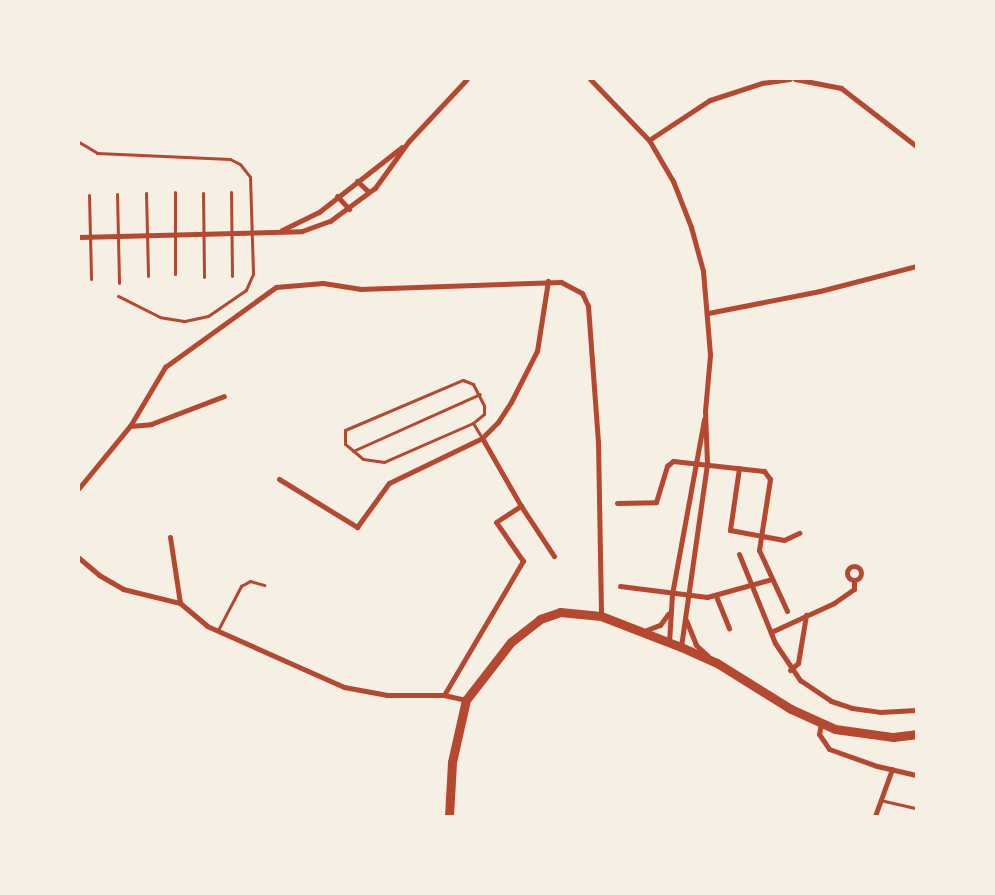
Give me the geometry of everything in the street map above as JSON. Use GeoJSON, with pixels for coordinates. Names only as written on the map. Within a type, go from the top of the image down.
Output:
{"type":"FeatureCollection","features":[{"type":"Feature","properties":{"kind":"main road"},"geometry":{"type":"LineString","coordinates":[[449,816],[452,762],[466,700],[511,642],[540,619],[560,612],[601,616],[681,647],[717,663],[791,709],[835,729],[893,737],[916,734]]}},
{"type":"Feature","properties":{"kind":"street"},"geometry":{"type":"LineString","coordinates":[[79,237],[302,231],[330,221],[349,210],[369,192],[408,142],[467,79]]}},
{"type":"Feature","properties":{"kind":"street"},"geometry":{"type":"LineString","coordinates":[[590,79],[649,140],[673,182],[692,227],[703,271],[708,312],[710,355],[705,411],[707,464],[681,647]]}},
{"type":"Feature","properties":{"kind":"street"},"geometry":{"type":"LineString","coordinates":[[649,140],[710,100],[762,82],[790,79]]}},
{"type":"Feature","properties":{"kind":"street"},"geometry":{"type":"LineString","coordinates":[[795,79],[841,88],[916,146]]}},
{"type":"Feature","properties":{"kind":"street"},"geometry":{"type":"LineString","coordinates":[[279,232],[319,212],[408,142]]}},
{"type":"Feature","properties":{"kind":"street"},"geometry":{"type":"LineString","coordinates":[[357,182],[369,192]]}},
{"type":"Feature","properties":{"kind":"street"},"geometry":{"type":"LineString","coordinates":[[337,196],[349,210]]}},
{"type":"Feature","properties":{"kind":"street"},"geometry":{"type":"LineString","coordinates":[[708,312],[820,291],[916,266]]}},
{"type":"Feature","properties":{"kind":"street"},"geometry":{"type":"LineString","coordinates":[[279,479],[357,527],[389,483],[482,438],[498,422],[511,402],[537,351],[548,281]]}},
{"type":"Feature","properties":{"kind":"street"},"geometry":{"type":"LineString","coordinates":[[79,488],[130,426],[164,367],[276,287],[323,283],[360,289],[561,282],[582,293],[588,306],[598,440],[601,616]]}},
{"type":"Feature","properties":{"kind":"street"},"geometry":{"type":"LineString","coordinates":[[130,426],[151,424],[224,396]]}},
{"type":"Feature","properties":{"kind":"street"},"geometry":{"type":"LineString","coordinates":[[669,642],[672,594],[693,462],[705,411]]}},
{"type":"Feature","properties":{"kind":"street"},"geometry":{"type":"LineString","coordinates":[[482,438],[521,506],[554,556]]}},
{"type":"Feature","properties":{"kind":"street"},"geometry":{"type":"LineString","coordinates":[[617,503],[656,502],[667,466],[673,461],[764,471],[769,475],[759,550],[787,611]]}},
{"type":"Feature","properties":{"kind":"street"},"geometry":{"type":"LineString","coordinates":[[739,468],[730,530],[761,534],[784,540],[800,533]]}},
{"type":"Feature","properties":{"kind":"street"},"geometry":{"type":"LineString","coordinates":[[444,695],[523,561],[496,522],[521,506]]}},
{"type":"Feature","properties":{"kind":"street"},"geometry":{"type":"LineString","coordinates":[[170,537],[180,603]]}},
{"type":"Feature","properties":{"kind":"street"},"geometry":{"type":"LineString","coordinates":[[739,554],[771,632],[790,670],[815,692],[852,708],[880,712],[916,710]]}},
{"type":"Feature","properties":{"kind":"street"},"geometry":{"type":"LineString","coordinates":[[79,558],[99,575],[124,589],[180,603],[196,619],[344,687],[387,695],[444,695],[466,700]]}},
{"type":"Feature","properties":{"kind":"street"},"geometry":{"type":"LineString","coordinates":[[620,586],[688,596],[716,596],[772,579]]}},
{"type":"Feature","properties":{"kind":"street"},"geometry":{"type":"LineString","coordinates":[[771,632],[834,603],[854,589],[854,580]]}},
{"type":"Feature","properties":{"kind":"street"},"geometry":{"type":"LineString","coordinates":[[716,596],[729,629]]}},
{"type":"Feature","properties":{"kind":"street"},"geometry":{"type":"LineString","coordinates":[[640,631],[660,625],[670,609]]}},
{"type":"Feature","properties":{"kind":"street"},"geometry":{"type":"LineString","coordinates":[[685,615],[696,645],[717,663]]}},
{"type":"Feature","properties":{"kind":"street"},"geometry":{"type":"LineString","coordinates":[[790,670],[798,663],[806,616]]}},
{"type":"Feature","properties":{"kind":"street"},"geometry":{"type":"LineString","coordinates":[[821,723],[819,734],[829,749],[916,775]]}},
{"type":"Feature","properties":{"kind":"street"},"geometry":{"type":"LineString","coordinates":[[875,816],[892,769]]}},
{"type":"Feature","properties":{"kind":"lane"},"geometry":{"type":"LineString","coordinates":[[79,142],[98,153],[235,160],[248,172],[251,183],[251,282],[243,293],[208,316],[172,320],[142,310],[118,296]]}},
{"type":"Feature","properties":{"kind":"lane"},"geometry":{"type":"LineString","coordinates":[[175,192],[175,274]]}},
{"type":"Feature","properties":{"kind":"lane"},"geometry":{"type":"LineString","coordinates":[[231,192],[232,276]]}},
{"type":"Feature","properties":{"kind":"lane"},"geometry":{"type":"LineString","coordinates":[[146,193],[148,276]]}},
{"type":"Feature","properties":{"kind":"lane"},"geometry":{"type":"LineString","coordinates":[[203,193],[204,277]]}},
{"type":"Feature","properties":{"kind":"lane"},"geometry":{"type":"LineString","coordinates":[[117,194],[119,283]]}},
{"type":"Feature","properties":{"kind":"lane"},"geometry":{"type":"LineString","coordinates":[[89,195],[92,237],[91,280]]}},
{"type":"Feature","properties":{"kind":"lane"},"geometry":{"type":"LineString","coordinates":[[463,380],[473,384],[480,394],[484,414],[473,423],[384,462],[363,459],[345,444],[345,430],[463,380]]}},
{"type":"Feature","properties":{"kind":"lane"},"geometry":{"type":"LineString","coordinates":[[353,451],[480,394]]}},
{"type":"Feature","properties":{"kind":"lane"},"geometry":{"type":"LineString","coordinates":[[473,423],[482,438]]}},
{"type":"Feature","properties":{"kind":"lane"},"geometry":{"type":"LineString","coordinates":[[218,630],[241,586],[250,581],[264,585]]}},
{"type":"Feature","properties":{"kind":"lane"},"geometry":{"type":"LineString","coordinates":[[880,799],[916,808]]}}]}
